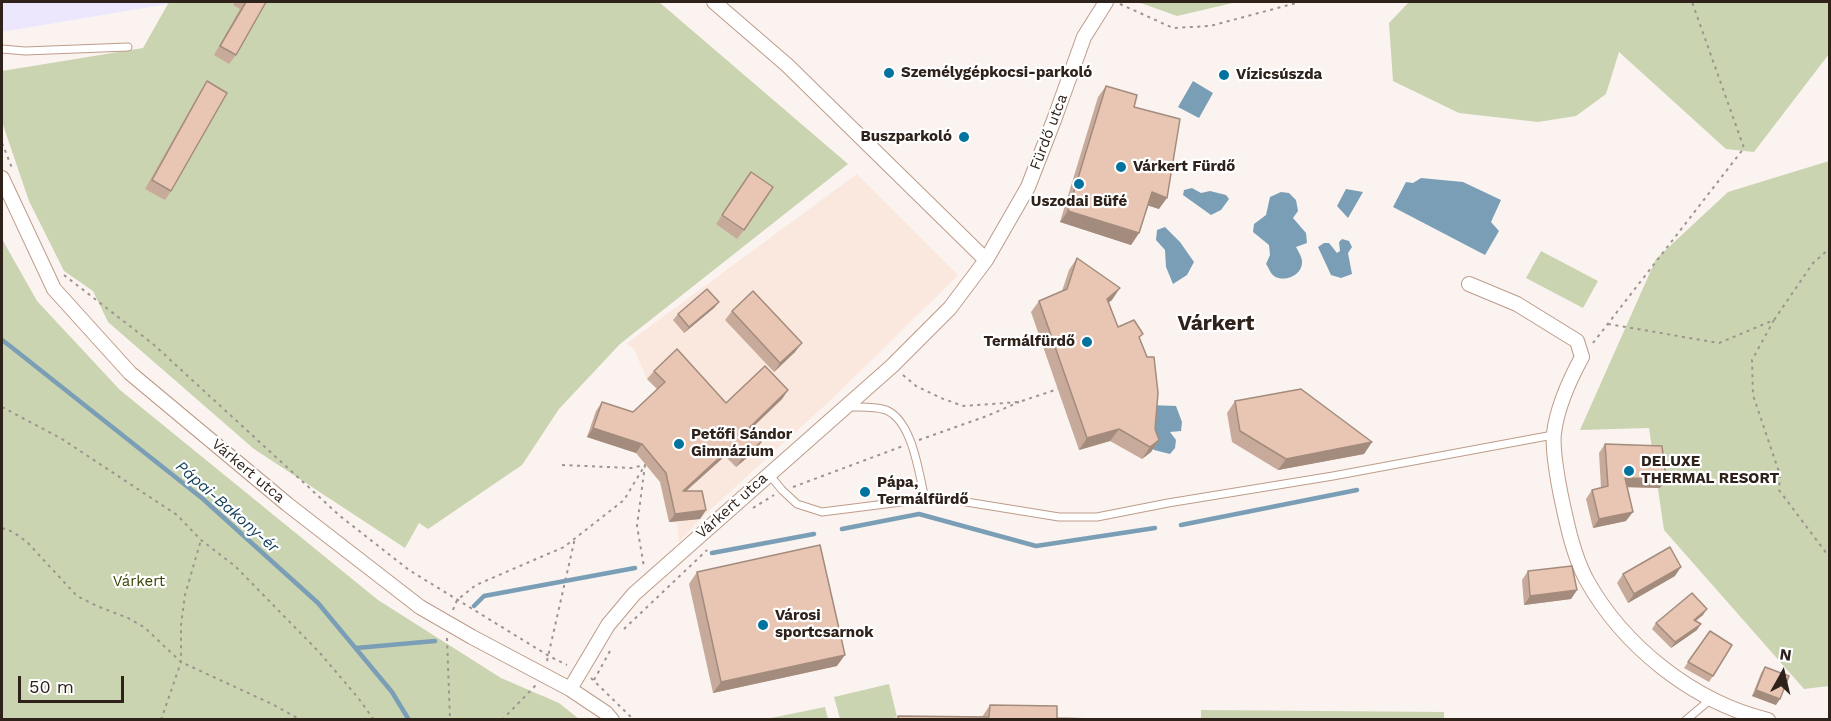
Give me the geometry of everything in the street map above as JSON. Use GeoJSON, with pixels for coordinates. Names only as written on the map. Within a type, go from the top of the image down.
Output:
{"type":"FeatureCollection","features":[{"type":"Feature","properties":{"kind":"street"},"geometry":{"type":"LineString","coordinates":[[714,2],[787,65],[986,260]]}},
{"type":"Feature","properties":{"kind":"street","name":"Fürdő utca"},"geometry":{"type":"LineString","coordinates":[[986,260],[1028,187],[1084,37],[1106,2]]}},
{"type":"Feature","properties":{"kind":"street","name":"Várkert utca"},"geometry":{"type":"LineString","coordinates":[[8,176],[54,289],[130,373],[287,504],[420,607],[570,689],[606,712],[612,720]]}},
{"type":"Feature","properties":{"kind":"street","name":"Várkert utca"},"geometry":{"type":"LineString","coordinates":[[570,689],[608,625],[634,594],[768,473],[892,366],[950,308],[986,260]]}},
{"type":"Feature","properties":{"kind":"street"},"geometry":{"type":"LineString","coordinates":[[1469,284],[1517,304],[1577,341],[1582,357],[1568,383],[1553,435],[1569,534],[1585,577],[1607,613],[1638,646],[1673,675],[1711,699],[1748,715],[1768,720]]}},
{"type":"Feature","properties":{"kind":"lane"},"geometry":{"type":"LineString","coordinates":[[2,49],[25,51],[128,47]]}},
{"type":"Feature","properties":{"kind":"lane"},"geometry":{"type":"LineString","coordinates":[[844,407],[872,407],[887,411],[896,417],[911,443],[925,499]]}},
{"type":"Feature","properties":{"kind":"lane"},"geometry":{"type":"LineString","coordinates":[[768,473],[797,504],[822,512],[925,499],[954,500],[1059,517],[1097,517],[1553,435]]}},
{"type":"Feature","properties":{"kind":"lane"},"geometry":{"type":"LineString","coordinates":[[1686,720],[1711,699]]}},
{"type":"Feature","properties":{"kind":"path"},"geometry":{"type":"LineString","coordinates":[[1114,2],[1173,28],[1210,26],[1300,2]]}},
{"type":"Feature","properties":{"kind":"path"},"geometry":{"type":"LineString","coordinates":[[1582,357],[1744,148],[1692,2]]}},
{"type":"Feature","properties":{"kind":"path"},"geometry":{"type":"LineString","coordinates":[[2,143],[8,176]]}},
{"type":"Feature","properties":{"kind":"path"},"geometry":{"type":"LineString","coordinates":[[1830,248],[1813,263],[1774,320],[1752,360],[1754,396],[1780,475],[1779,490],[1830,558]]}},
{"type":"Feature","properties":{"kind":"path"},"geometry":{"type":"LineString","coordinates":[[59,267],[64,276],[153,345],[340,516],[410,570],[549,656],[594,680],[634,720]]}},
{"type":"Feature","properties":{"kind":"path"},"geometry":{"type":"LineString","coordinates":[[1608,324],[1719,343],[1774,320]]}},
{"type":"Feature","properties":{"kind":"path"},"geometry":{"type":"LineString","coordinates":[[892,366],[916,386],[963,406],[1019,402]]}},
{"type":"Feature","properties":{"kind":"path"},"geometry":{"type":"LineString","coordinates":[[748,512],[782,490],[1058,389]]}},
{"type":"Feature","properties":{"kind":"path"},"geometry":{"type":"LineString","coordinates":[[2,406],[62,439],[177,514],[201,540],[235,566],[320,653],[374,720]]}},
{"type":"Feature","properties":{"kind":"path"},"geometry":{"type":"LineString","coordinates":[[562,465],[631,468],[645,465]]}},
{"type":"Feature","properties":{"kind":"path"},"geometry":{"type":"LineString","coordinates":[[450,720],[446,643],[448,623],[457,600],[476,585],[564,547],[624,500],[645,465]]}},
{"type":"Feature","properties":{"kind":"path"},"geometry":{"type":"LineString","coordinates":[[645,465],[637,526],[646,583]]}},
{"type":"Feature","properties":{"kind":"path"},"geometry":{"type":"LineString","coordinates":[[2,528],[13,532],[27,542],[77,596],[144,627],[181,662],[301,720]]}},
{"type":"Feature","properties":{"kind":"path"},"geometry":{"type":"LineString","coordinates":[[502,720],[535,687],[549,656],[575,538]]}},
{"type":"Feature","properties":{"kind":"path"},"geometry":{"type":"LineString","coordinates":[[161,720],[181,662],[181,625],[185,595],[201,540]]}},
{"type":"Feature","properties":{"kind":"path"},"geometry":{"type":"LineString","coordinates":[[620,633],[707,550]]}},
{"type":"Feature","properties":{"kind":"path"},"geometry":{"type":"LineString","coordinates":[[594,680],[615,642]]}},
{"type":"Feature","properties":{"kind":"shaded area"},"geometry":{"type":"Polygon","coordinates":[[[2,2],[169,2],[2,32],[2,2]]]}},
{"type":"Feature","properties":{"kind":"shaded area"},"geometry":{"type":"Polygon","coordinates":[[[857,174],[958,275],[833,398],[700,519],[679,542],[677,523],[669,522],[660,482],[636,453],[587,437],[596,411],[622,425],[659,391],[647,379],[634,349],[626,344],[857,174]]]}},
{"type":"Feature","properties":{"kind":"green space"},"geometry":{"type":"Polygon","coordinates":[[[169,2],[659,2],[848,164],[620,344],[559,409],[522,465],[428,529],[419,523],[405,548],[254,449],[108,322],[93,291],[64,271],[29,201],[2,122],[2,71],[143,48],[169,2]]]}},
{"type":"Feature","properties":{"kind":"green space"},"geometry":{"type":"Polygon","coordinates":[[[1138,2],[1237,2],[1177,16],[1138,2]]]}},
{"type":"Feature","properties":{"kind":"green space"},"geometry":{"type":"Polygon","coordinates":[[[1409,2],[1829,2],[1829,54],[1754,152],[1726,149],[1619,52],[1606,94],[1576,116],[1538,122],[1459,113],[1393,81],[1389,23],[1409,2]]]}},
{"type":"Feature","properties":{"kind":"green space"},"geometry":{"type":"Polygon","coordinates":[[[1829,161],[1829,686],[1804,689],[1664,530],[1649,428],[1580,430],[1656,259],[1728,192],[1829,161]]]}},
{"type":"Feature","properties":{"kind":"green space","name":"Várkert"},"geometry":{"type":"Polygon","coordinates":[[[2,239],[37,301],[120,390],[378,600],[501,678],[559,703],[579,719],[2,719],[2,239]]]}},
{"type":"Feature","properties":{"kind":"green space"},"geometry":{"type":"Polygon","coordinates":[[[1541,251],[1598,281],[1583,308],[1526,278],[1541,251]]]}},
{"type":"Feature","properties":{"kind":"green space"},"geometry":{"type":"Polygon","coordinates":[[[889,684],[897,717],[887,720],[840,719],[834,697],[889,684]]]}},
{"type":"Feature","properties":{"kind":"green space"},"geometry":{"type":"Polygon","coordinates":[[[825,707],[828,719],[766,719],[825,707]]]}},
{"type":"Feature","properties":{"kind":"green space"},"geometry":{"type":"Polygon","coordinates":[[[1201,710],[1444,712],[1444,719],[1201,720],[1201,710]]]}},
{"type":"Feature","properties":{"kind":"water"},"geometry":{"type":"Polygon","coordinates":[[[1193,81],[1213,93],[1199,118],[1178,107],[1193,81]]]}},
{"type":"Feature","properties":{"kind":"water"},"geometry":{"type":"Polygon","coordinates":[[[1421,178],[1463,182],[1501,200],[1491,222],[1499,231],[1485,255],[1393,207],[1406,182],[1413,183],[1421,178]]]}},
{"type":"Feature","properties":{"kind":"water"},"geometry":{"type":"Polygon","coordinates":[[[1192,188],[1201,193],[1210,191],[1226,195],[1229,199],[1221,210],[1211,215],[1183,195],[1184,190],[1192,188]]]}},
{"type":"Feature","properties":{"kind":"water"},"geometry":{"type":"Polygon","coordinates":[[[1346,189],[1363,192],[1348,218],[1337,206],[1346,189]]]}},
{"type":"Feature","properties":{"kind":"water"},"geometry":{"type":"Polygon","coordinates":[[[1281,192],[1289,193],[1296,200],[1298,211],[1293,218],[1306,233],[1307,243],[1296,247],[1302,259],[1300,270],[1283,279],[1274,276],[1266,264],[1270,255],[1269,245],[1253,232],[1254,224],[1266,215],[1270,197],[1281,192]]]}},
{"type":"Feature","properties":{"kind":"water"},"geometry":{"type":"Polygon","coordinates":[[[1165,227],[1180,242],[1194,262],[1187,275],[1173,284],[1166,267],[1165,250],[1156,240],[1157,230],[1165,227]]]}},
{"type":"Feature","properties":{"kind":"water"},"geometry":{"type":"Polygon","coordinates":[[[1342,239],[1349,241],[1352,247],[1348,253],[1352,274],[1341,278],[1331,275],[1318,247],[1329,243],[1337,253],[1340,251],[1339,242],[1342,239]]]}},
{"type":"Feature","properties":{"kind":"water"},"geometry":{"type":"Polygon","coordinates":[[[1150,405],[1176,406],[1182,422],[1181,431],[1170,432],[1176,440],[1175,448],[1170,454],[1154,450],[1147,440],[1150,405]]]}},
{"type":"Feature","properties":{"kind":"building"},"geometry":{"type":"Polygon","coordinates":[[[246,2],[266,2],[236,55],[220,46],[246,2]]]}},
{"type":"Feature","properties":{"kind":"building"},"geometry":{"type":"Polygon","coordinates":[[[207,81],[227,93],[171,191],[152,180],[207,81]]]}},
{"type":"Feature","properties":{"kind":"building","name":"Várkert Fürdő"},"geometry":{"type":"Polygon","coordinates":[[[1106,86],[1137,95],[1134,107],[1180,119],[1167,198],[1152,192],[1139,233],[1068,211],[1106,86]]]}},
{"type":"Feature","properties":{"kind":"building"},"geometry":{"type":"Polygon","coordinates":[[[751,172],[773,187],[744,230],[722,215],[751,172]]]}},
{"type":"Feature","properties":{"kind":"building","name":"Termálfürdő"},"geometry":{"type":"Polygon","coordinates":[[[1077,258],[1120,288],[1107,299],[1118,327],[1134,320],[1143,334],[1139,337],[1147,357],[1154,357],[1158,393],[1155,429],[1159,440],[1150,447],[1119,429],[1087,438],[1039,301],[1067,289],[1077,258]]]}},
{"type":"Feature","properties":{"kind":"building"},"geometry":{"type":"Polygon","coordinates":[[[707,289],[719,302],[689,327],[678,314],[707,289]]]}},
{"type":"Feature","properties":{"kind":"building"},"geometry":{"type":"Polygon","coordinates":[[[753,291],[802,343],[780,363],[732,311],[753,291]]]}},
{"type":"Feature","properties":{"kind":"building","name":"Petőfi Sándor Gimnázium"},"geometry":{"type":"Polygon","coordinates":[[[677,349],[726,403],[765,366],[788,390],[749,428],[761,442],[742,459],[731,447],[683,491],[702,491],[706,510],[675,514],[666,473],[642,444],[593,428],[602,402],[633,412],[665,382],[654,371],[677,349]]]}},
{"type":"Feature","properties":{"kind":"building"},"geometry":{"type":"Polygon","coordinates":[[[1301,389],[1372,442],[1286,459],[1240,431],[1235,401],[1301,389]]]}},
{"type":"Feature","properties":{"kind":"building"},"geometry":{"type":"Polygon","coordinates":[[[1605,444],[1662,446],[1666,479],[1625,478],[1633,512],[1599,519],[1592,490],[1608,486],[1605,444]]]}},
{"type":"Feature","properties":{"kind":"building","name":"Városi sportcsarnok"},"geometry":{"type":"Polygon","coordinates":[[[820,545],[845,655],[721,682],[697,572],[820,545]]]}},
{"type":"Feature","properties":{"kind":"building"},"geometry":{"type":"Polygon","coordinates":[[[1670,547],[1681,567],[1634,594],[1623,574],[1670,547]]]}},
{"type":"Feature","properties":{"kind":"building"},"geometry":{"type":"Polygon","coordinates":[[[1572,566],[1577,590],[1530,596],[1528,571],[1572,566]]]}},
{"type":"Feature","properties":{"kind":"building"},"geometry":{"type":"Polygon","coordinates":[[[1692,593],[1707,609],[1694,620],[1701,624],[1675,642],[1656,623],[1692,593]]]}},
{"type":"Feature","properties":{"kind":"building"},"geometry":{"type":"Polygon","coordinates":[[[1710,631],[1732,645],[1713,676],[1688,662],[1710,631]]]}},
{"type":"Feature","properties":{"kind":"building"},"geometry":{"type":"Polygon","coordinates":[[[1765,667],[1789,676],[1780,699],[1756,690],[1765,667]]]}},
{"type":"Feature","properties":{"kind":"building"},"geometry":{"type":"Polygon","coordinates":[[[990,705],[1057,706],[1057,718],[1128,720],[898,720],[898,716],[989,717],[990,705]]]}},
{"type":"Feature","properties":{"kind":"waterway","name":"Pápai-Bakony-ér"},"geometry":{"type":"LineString","coordinates":[[2,340],[203,499],[318,603],[392,692],[409,720]]}},
{"type":"Feature","properties":{"kind":"waterway"},"geometry":{"type":"LineString","coordinates":[[1181,525],[1357,490]]}},
{"type":"Feature","properties":{"kind":"waterway"},"geometry":{"type":"LineString","coordinates":[[842,529],[919,514],[1036,546],[1155,528]]}},
{"type":"Feature","properties":{"kind":"waterway"},"geometry":{"type":"LineString","coordinates":[[712,553],[814,534]]}},
{"type":"Feature","properties":{"kind":"waterway"},"geometry":{"type":"LineString","coordinates":[[474,606],[484,596],[635,568]]}},
{"type":"Feature","properties":{"kind":"waterway"},"geometry":{"type":"LineString","coordinates":[[356,648],[435,641]]}},
{"type":"Feature","properties":{"kind":"place","name":"Személygépkocsi-parkoló"},"geometry":{"type":"Point","coordinates":[889,73]}},
{"type":"Feature","properties":{"kind":"place","name":"Vízicsúszda"},"geometry":{"type":"Point","coordinates":[1224,75]}},
{"type":"Feature","properties":{"kind":"place","name":"Buszparkoló"},"geometry":{"type":"Point","coordinates":[964,137]}},
{"type":"Feature","properties":{"kind":"place","name":"Várkert Fürdő"},"geometry":{"type":"Point","coordinates":[1121,167]}},
{"type":"Feature","properties":{"kind":"place","name":"Uszodai Büfé"},"geometry":{"type":"Point","coordinates":[1079,184]}},
{"type":"Feature","properties":{"kind":"place","name":"Termálfürdő"},"geometry":{"type":"Point","coordinates":[1087,342]}},
{"type":"Feature","properties":{"kind":"place","name":"Petőfi Sándor Gimnázium"},"geometry":{"type":"Point","coordinates":[679,444]}},
{"type":"Feature","properties":{"kind":"place","name":"DELUXE THERMAL RESORT"},"geometry":{"type":"Point","coordinates":[1629,471]}},
{"type":"Feature","properties":{"kind":"place","name":"Pápa, Termálfürdő"},"geometry":{"type":"Point","coordinates":[865,492]}},
{"type":"Feature","properties":{"kind":"place","name":"Városi sportcsarnok"},"geometry":{"type":"Point","coordinates":[763,625]}},
{"type":"Feature","properties":{"kind":"district","name":"Várkert"},"geometry":{"type":"Point","coordinates":[1216,324]}}]}
